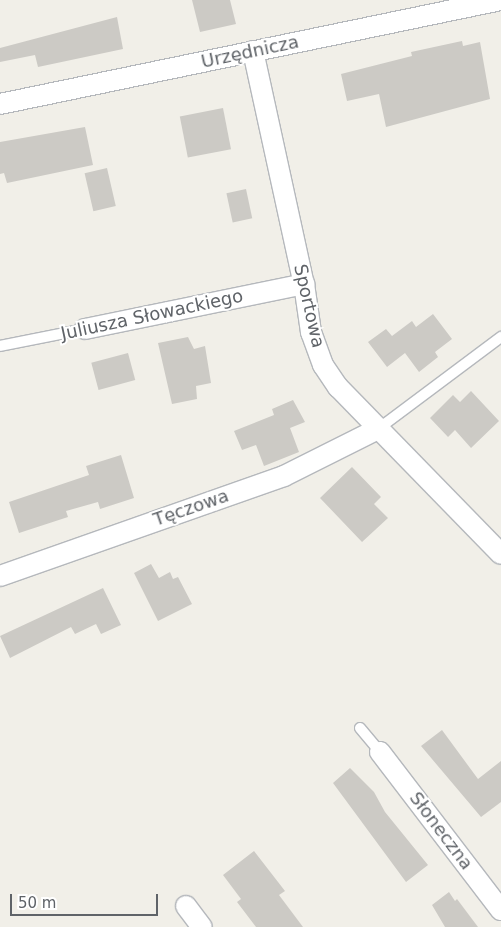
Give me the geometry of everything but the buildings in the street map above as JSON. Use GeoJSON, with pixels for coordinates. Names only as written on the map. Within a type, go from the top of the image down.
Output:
{"type":"FeatureCollection","features":[{"type":"Feature","properties":{"kind":"street","name":"Urzędnicza"},"geometry":{"type":"LineString","coordinates":[[0,104],[501,0]]}},
{"type":"Feature","properties":{"kind":"street","name":"Sportowa"},"geometry":{"type":"LineString","coordinates":[[253,51],[304,284],[311,332],[323,365],[338,388],[501,554]]}},
{"type":"Feature","properties":{"kind":"street","name":"Juliusza Słowackiego"},"geometry":{"type":"LineString","coordinates":[[85,329],[304,284]]}},
{"type":"Feature","properties":{"kind":"street","name":"Tęczowa"},"geometry":{"type":"LineString","coordinates":[[0,576],[284,476],[378,428]]}},
{"type":"Feature","properties":{"kind":"street","name":"Słoneczna"},"geometry":{"type":"LineString","coordinates":[[380,752],[501,910]]}},
{"type":"Feature","properties":{"kind":"street"},"geometry":{"type":"LineString","coordinates":[[186,906],[202,927]]}},
{"type":"Feature","properties":{"kind":"lane","name":"Juliusza Słowackiego"},"geometry":{"type":"LineString","coordinates":[[0,346],[85,329]]}},
{"type":"Feature","properties":{"kind":"lane"},"geometry":{"type":"LineString","coordinates":[[378,428],[501,337]]}},
{"type":"Feature","properties":{"kind":"lane"},"geometry":{"type":"LineString","coordinates":[[360,728],[380,752]]}}]}
